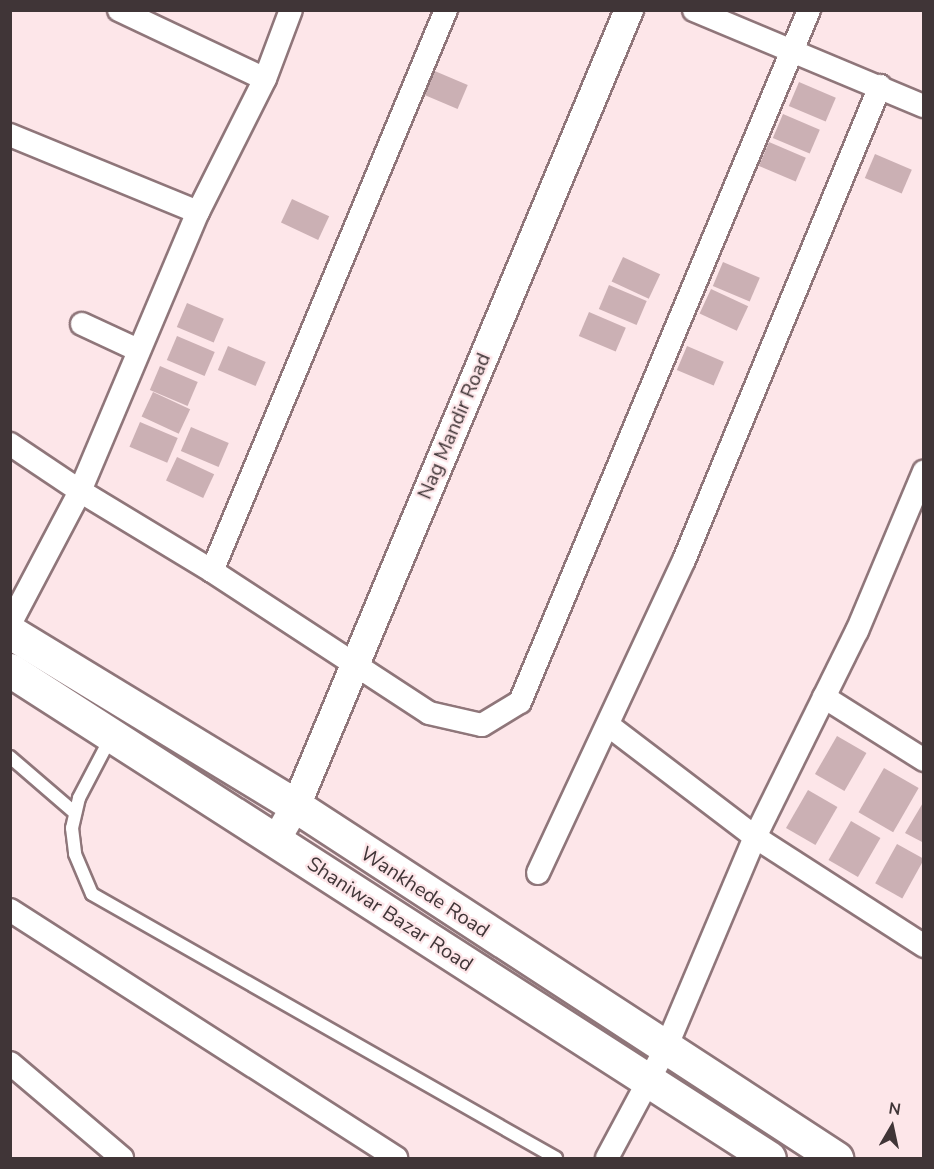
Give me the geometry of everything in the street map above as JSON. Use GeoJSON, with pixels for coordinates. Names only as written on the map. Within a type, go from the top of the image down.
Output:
{"type":"FeatureCollection","features":[{"type":"Feature","properties":{"kind":"main road","name":"Wankhede Road"},"geometry":{"type":"LineString","coordinates":[[10,632],[296,806],[665,1050],[836,1158]]}},
{"type":"Feature","properties":{"kind":"main road","name":"Shaniwar Bazar Road"},"geometry":{"type":"LineString","coordinates":[[10,670],[769,1158]]}},
{"type":"Feature","properties":{"kind":"street"},"geometry":{"type":"LineString","coordinates":[[119,10],[265,79]]}},
{"type":"Feature","properties":{"kind":"street"},"geometry":{"type":"LineString","coordinates":[[10,624],[80,491],[198,212],[265,79],[291,10]]}},
{"type":"Feature","properties":{"kind":"street"},"geometry":{"type":"LineString","coordinates":[[212,572],[446,10]]}},
{"type":"Feature","properties":{"kind":"street","name":"Nag Mandir Road"},"geometry":{"type":"LineString","coordinates":[[276,840],[296,806],[629,10]]}},
{"type":"Feature","properties":{"kind":"street"},"geometry":{"type":"LineString","coordinates":[[694,10],[924,106]]}},
{"type":"Feature","properties":{"kind":"street"},"geometry":{"type":"LineString","coordinates":[[10,444],[429,713],[482,725],[520,702],[809,10]]}},
{"type":"Feature","properties":{"kind":"street"},"geometry":{"type":"LineString","coordinates":[[538,873],[684,560],[880,86]]}},
{"type":"Feature","properties":{"kind":"street"},"geometry":{"type":"LineString","coordinates":[[10,135],[198,212]]}},
{"type":"Feature","properties":{"kind":"street"},"geometry":{"type":"LineString","coordinates":[[82,324],[138,350]]}},
{"type":"Feature","properties":{"kind":"street"},"geometry":{"type":"LineString","coordinates":[[607,1158],[665,1050],[755,837],[824,698],[924,472]]}},
{"type":"Feature","properties":{"kind":"street"},"geometry":{"type":"LineString","coordinates":[[824,698],[924,760]]}},
{"type":"Feature","properties":{"kind":"street"},"geometry":{"type":"LineString","coordinates":[[608,725],[755,837],[924,946]]}},
{"type":"Feature","properties":{"kind":"street"},"geometry":{"type":"LineString","coordinates":[[10,910],[396,1158]]}},
{"type":"Feature","properties":{"kind":"street"},"geometry":{"type":"LineString","coordinates":[[10,1063],[122,1158]]}},
{"type":"Feature","properties":{"kind":"lane"},"geometry":{"type":"LineString","coordinates":[[112,734],[75,813],[72,828],[82,878],[111,909],[384,1057],[556,1158]]}},
{"type":"Feature","properties":{"kind":"lane"},"geometry":{"type":"LineString","coordinates":[[10,757],[75,813]]}},
{"type":"Feature","properties":{"kind":"building"},"geometry":{"type":"Polygon","coordinates":[[[430,69],[468,85],[458,109],[420,93],[430,69]]]}},
{"type":"Feature","properties":{"kind":"building"},"geometry":{"type":"Polygon","coordinates":[[[799,82],[836,98],[826,122],[789,106],[799,82]]]}},
{"type":"Feature","properties":{"kind":"building"},"geometry":{"type":"Polygon","coordinates":[[[783,114],[820,130],[810,154],[773,138],[783,114]]]}},
{"type":"Feature","properties":{"kind":"building"},"geometry":{"type":"Polygon","coordinates":[[[769,142],[806,158],[796,182],[759,166],[769,142]]]}},
{"type":"Feature","properties":{"kind":"building"},"geometry":{"type":"Polygon","coordinates":[[[875,154],[912,170],[902,194],[865,178],[875,154]]]}},
{"type":"Feature","properties":{"kind":"building"},"geometry":{"type":"Polygon","coordinates":[[[292,199],[329,216],[318,240],[281,223],[292,199]]]}},
{"type":"Feature","properties":{"kind":"building"},"geometry":{"type":"Polygon","coordinates":[[[623,257],[660,274],[649,299],[612,281],[623,257]]]}},
{"type":"Feature","properties":{"kind":"building"},"geometry":{"type":"Polygon","coordinates":[[[723,262],[760,278],[750,302],[713,286],[723,262]]]}},
{"type":"Feature","properties":{"kind":"building"},"geometry":{"type":"Polygon","coordinates":[[[609,285],[647,301],[637,325],[599,309],[609,285]]]}},
{"type":"Feature","properties":{"kind":"building"},"geometry":{"type":"Polygon","coordinates":[[[711,289],[748,306],[737,331],[700,313],[711,289]]]}},
{"type":"Feature","properties":{"kind":"building"},"geometry":{"type":"Polygon","coordinates":[[[187,303],[224,319],[214,343],[177,327],[187,303]]]}},
{"type":"Feature","properties":{"kind":"building"},"geometry":{"type":"Polygon","coordinates":[[[589,312],[626,328],[616,352],[579,336],[589,312]]]}},
{"type":"Feature","properties":{"kind":"building"},"geometry":{"type":"Polygon","coordinates":[[[177,336],[215,352],[205,376],[167,360],[177,336]]]}},
{"type":"Feature","properties":{"kind":"building"},"geometry":{"type":"Polygon","coordinates":[[[228,346],[266,362],[256,386],[218,370],[228,346]]]}},
{"type":"Feature","properties":{"kind":"building"},"geometry":{"type":"Polygon","coordinates":[[[687,346],[724,362],[714,386],[677,370],[687,346]]]}},
{"type":"Feature","properties":{"kind":"building"},"geometry":{"type":"Polygon","coordinates":[[[160,366],[198,382],[188,406],[150,390],[160,366]]]}},
{"type":"Feature","properties":{"kind":"building"},"geometry":{"type":"Polygon","coordinates":[[[153,392],[190,409],[179,434],[142,416],[153,392]]]}},
{"type":"Feature","properties":{"kind":"building"},"geometry":{"type":"Polygon","coordinates":[[[140,422],[178,438],[167,463],[129,447],[140,422]]]}},
{"type":"Feature","properties":{"kind":"building"},"geometry":{"type":"Polygon","coordinates":[[[191,427],[229,443],[219,467],[181,451],[191,427]]]}},
{"type":"Feature","properties":{"kind":"building"},"geometry":{"type":"Polygon","coordinates":[[[177,457],[214,474],[203,498],[166,481],[177,457]]]}},
{"type":"Feature","properties":{"kind":"building"},"geometry":{"type":"Polygon","coordinates":[[[837,736],[866,753],[844,791],[815,774],[837,736]]]}},
{"type":"Feature","properties":{"kind":"building"},"geometry":{"type":"Polygon","coordinates":[[[884,768],[919,788],[893,832],[858,812],[884,768]]]}},
{"type":"Feature","properties":{"kind":"building"},"geometry":{"type":"Polygon","coordinates":[[[808,790],[837,807],[815,845],[786,828],[808,790]]]}},
{"type":"Feature","properties":{"kind":"building"},"geometry":{"type":"Polygon","coordinates":[[[924,801],[924,843],[905,833],[924,801]]]}},
{"type":"Feature","properties":{"kind":"building"},"geometry":{"type":"Polygon","coordinates":[[[851,821],[880,838],[858,877],[828,860],[851,821]]]}},
{"type":"Feature","properties":{"kind":"building"},"geometry":{"type":"Polygon","coordinates":[[[897,844],[924,859],[902,898],[875,883],[897,844]]]}}]}
